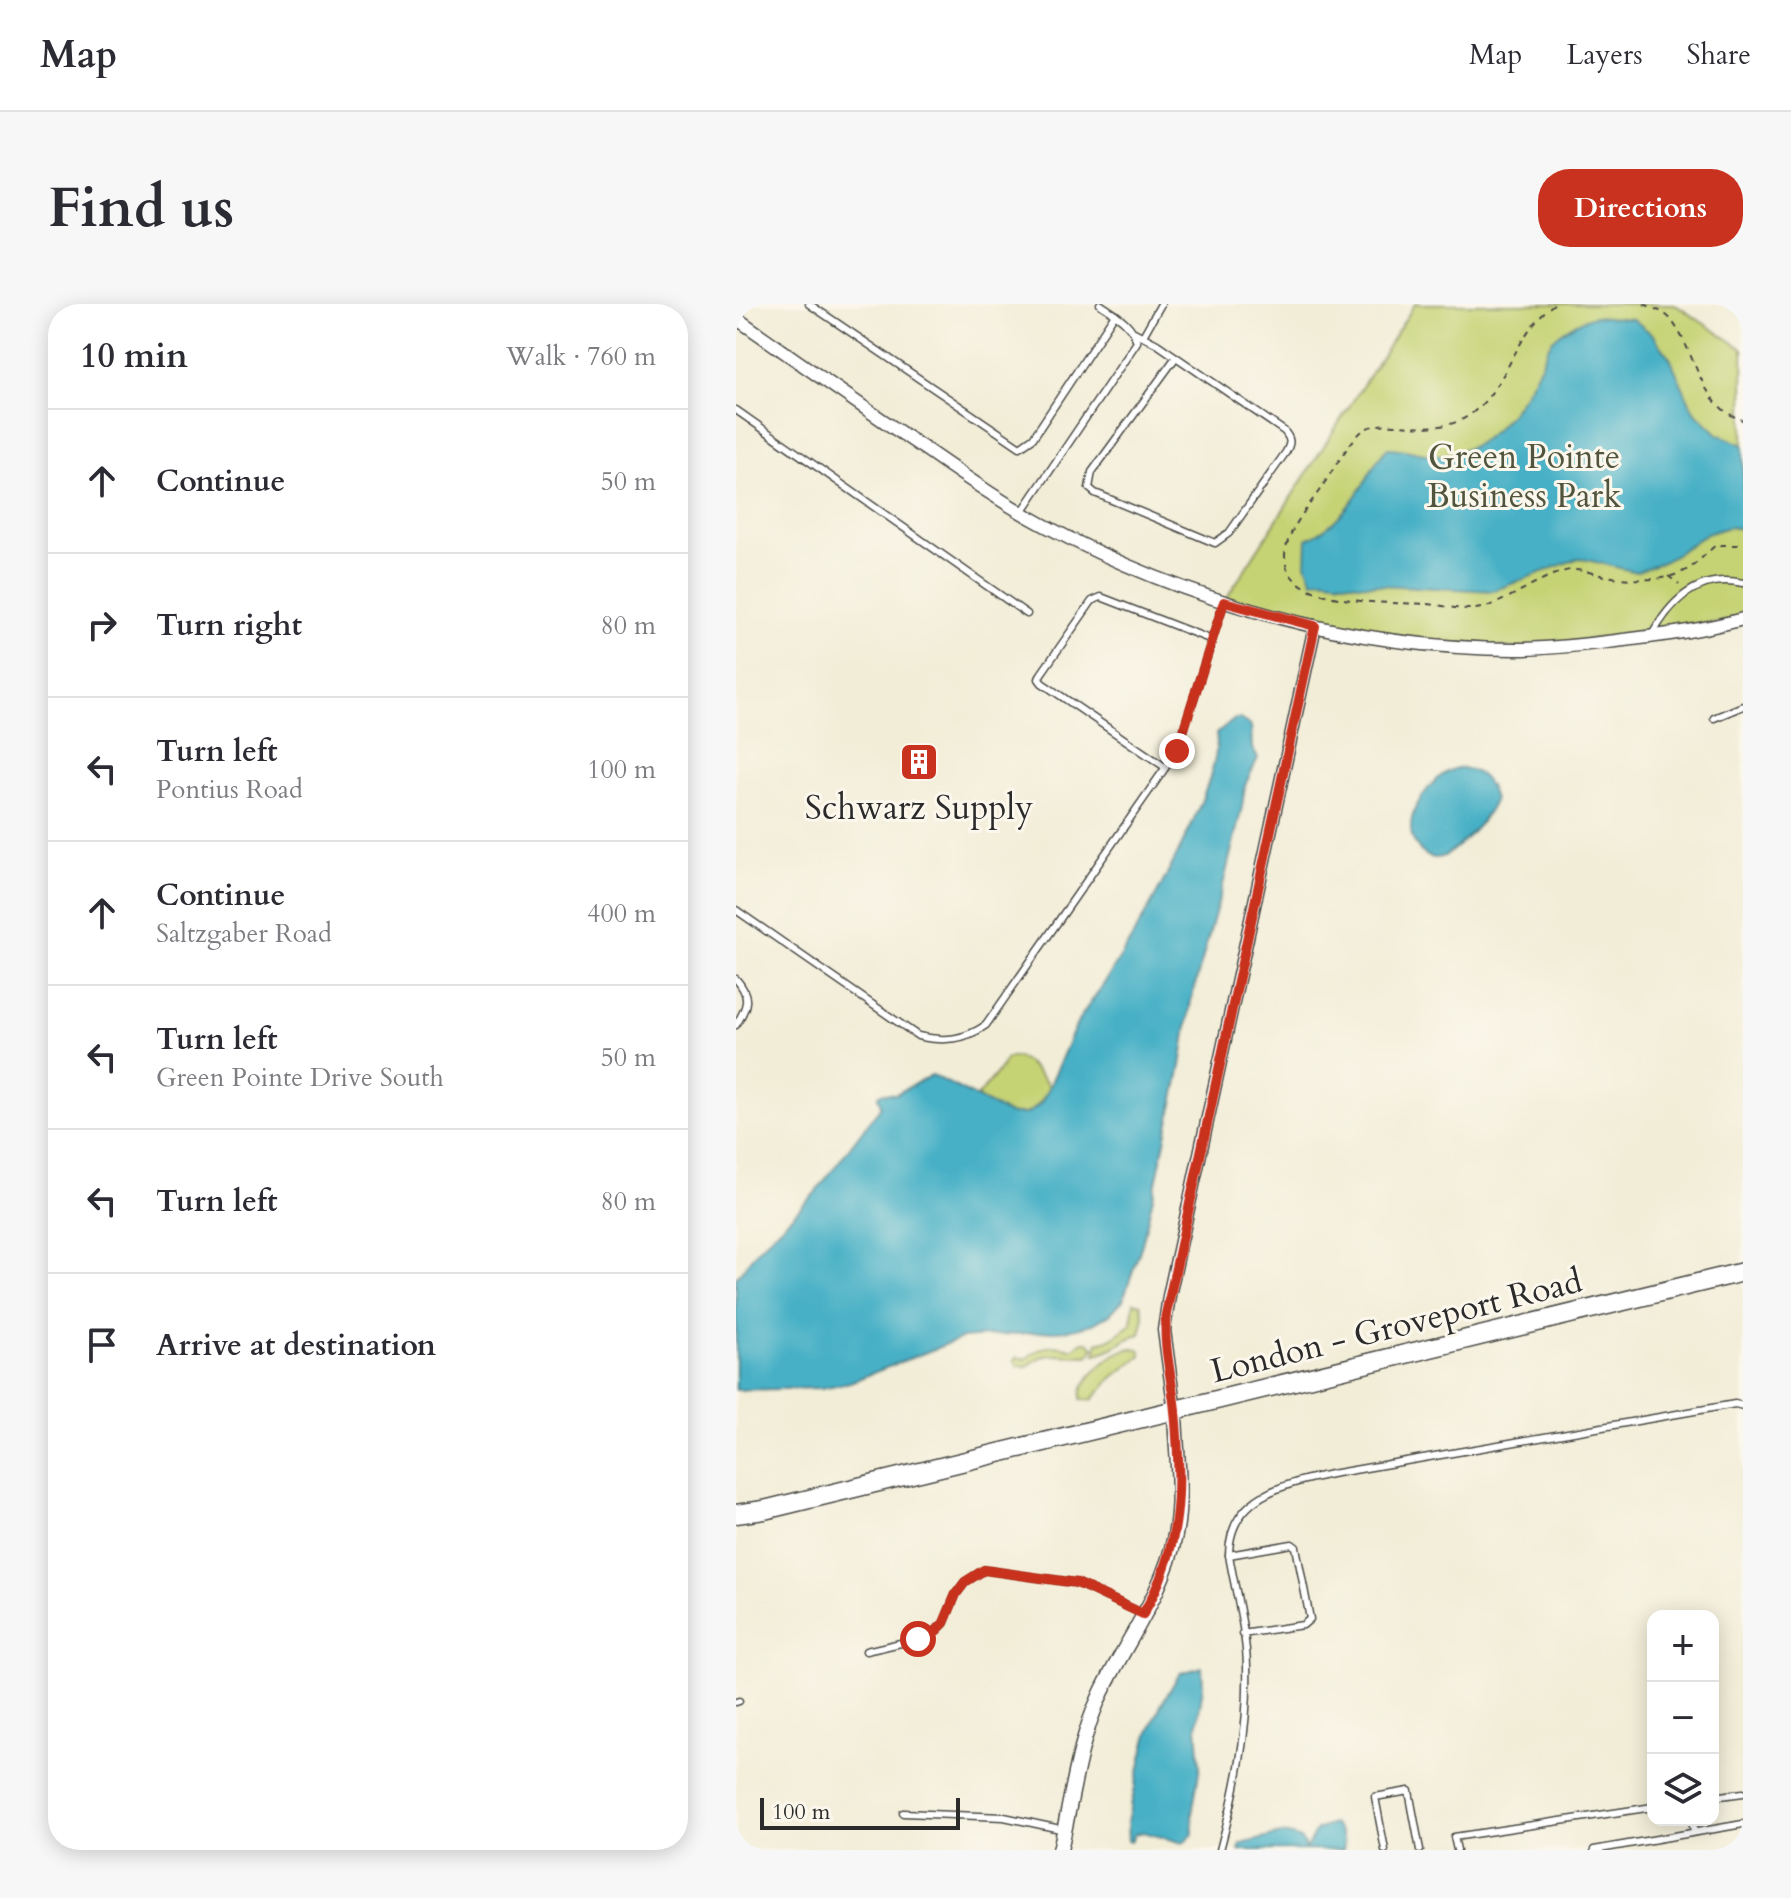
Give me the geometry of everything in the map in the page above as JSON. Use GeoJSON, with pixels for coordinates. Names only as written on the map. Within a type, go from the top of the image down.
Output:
{"type":"FeatureCollection","features":[{"type":"Feature","properties":{"kind":"main road","name":"London - Groveport Road"},"geometry":{"type":"LineString","coordinates":[[736,1514],[764,1510],[1175,1412],[1743,1272]]}},
{"type":"Feature","properties":{"kind":"street"},"geometry":{"type":"LineString","coordinates":[[736,318],[1022,512],[1107,556],[1224,602],[1315,626],[1455,646],[1517,649],[1697,632],[1743,619]]}},
{"type":"Feature","properties":{"kind":"street"},"geometry":{"type":"LineString","coordinates":[[1060,1850],[1086,1739],[1099,1698],[1162,1579],[1175,1534],[1178,1498],[1175,1412],[1164,1330],[1167,1305],[1315,626]]}},
{"type":"Feature","properties":{"kind":"lane"},"geometry":{"type":"LineString","coordinates":[[809,304],[1020,447],[1033,438],[1115,314]]}},
{"type":"Feature","properties":{"kind":"lane"},"geometry":{"type":"LineString","coordinates":[[1022,512],[1137,342],[1128,323],[1100,304]]}},
{"type":"Feature","properties":{"kind":"lane"},"geometry":{"type":"LineString","coordinates":[[1143,336],[1161,304]]}},
{"type":"Feature","properties":{"kind":"lane"},"geometry":{"type":"LineString","coordinates":[[1134,332],[1176,357],[1290,437],[1291,444],[1237,522],[1229,533],[1215,543],[1089,488],[1092,472],[1176,357]]}},
{"type":"Feature","properties":{"kind":"lane"},"geometry":{"type":"LineString","coordinates":[[736,410],[1027,614]]}},
{"type":"Feature","properties":{"kind":"lane"},"geometry":{"type":"LineString","coordinates":[[1651,637],[1669,606],[1684,594],[1711,583],[1743,583]]}},
{"type":"Feature","properties":{"kind":"lane"},"geometry":{"type":"LineString","coordinates":[[1165,767],[1039,679],[1092,601],[1101,597],[1212,640]]}},
{"type":"Feature","properties":{"kind":"lane"},"geometry":{"type":"LineString","coordinates":[[736,910],[918,1036],[949,1040],[967,1037],[986,1025],[1181,740],[1224,602]]}},
{"type":"Feature","properties":{"kind":"lane"},"geometry":{"type":"LineString","coordinates":[[1714,718],[1743,706]]}},
{"type":"Feature","properties":{"kind":"lane"},"geometry":{"type":"LineString","coordinates":[[736,979],[746,991],[746,1006],[736,1025]]}},
{"type":"Feature","properties":{"kind":"lane"},"geometry":{"type":"LineString","coordinates":[[1220,1850],[1233,1803],[1247,1723],[1247,1663],[1229,1555],[1229,1538],[1242,1514],[1257,1500],[1278,1486],[1347,1471],[1735,1404],[1743,1406]]}},
{"type":"Feature","properties":{"kind":"lane"},"geometry":{"type":"LineString","coordinates":[[1229,1555],[1292,1544],[1296,1547],[1310,1619],[1303,1625],[1242,1634]]}},
{"type":"Feature","properties":{"kind":"lane"},"geometry":{"type":"LineString","coordinates":[[866,1651],[934,1633],[944,1623],[956,1594],[965,1582],[984,1570],[1077,1583],[1143,1614]]}},
{"type":"Feature","properties":{"kind":"lane"},"geometry":{"type":"LineString","coordinates":[[1385,1850],[1375,1797],[1409,1791],[1420,1850]]}},
{"type":"Feature","properties":{"kind":"lane"},"geometry":{"type":"LineString","coordinates":[[1719,1796],[1743,1793]]}},
{"type":"Feature","properties":{"kind":"lane"},"geometry":{"type":"LineString","coordinates":[[1457,1850],[1454,1837],[1647,1808]]}},
{"type":"Feature","properties":{"kind":"lane"},"geometry":{"type":"LineString","coordinates":[[903,1813],[1004,1817],[1065,1830]]}},
{"type":"Feature","properties":{"kind":"lane"},"geometry":{"type":"LineString","coordinates":[[1594,1850],[1743,1824]]}},
{"type":"Feature","properties":{"kind":"lane"},"geometry":{"type":"LineString","coordinates":[[1693,1826],[1694,1832]]}},
{"type":"Feature","properties":{"kind":"path"},"geometry":{"type":"LineString","coordinates":[[1554,304],[1540,314],[1515,350],[1498,385],[1471,413],[1439,428],[1375,423],[1361,432],[1292,534],[1285,555],[1288,570],[1300,585],[1331,597],[1476,609],[1500,601],[1533,582],[1573,569],[1639,580],[1688,569],[1716,545],[1743,545]]}},
{"type":"Feature","properties":{"kind":"path"},"geometry":{"type":"LineString","coordinates":[[1644,304],[1670,317],[1716,405],[1731,417],[1743,420]]}},
{"type":"Feature","properties":{"kind":"path"},"geometry":{"type":"LineString","coordinates":[[1667,575],[1680,585],[1684,594]]}},
{"type":"Feature","properties":{"kind":"green space","name":"Green Pointe Business Park"},"geometry":{"type":"Polygon","coordinates":[[[1415,304],[1674,304],[1743,349],[1743,619],[1517,649],[1371,636],[1224,602],[1415,304]]]}},
{"type":"Feature","properties":{"kind":"green space"},"geometry":{"type":"Polygon","coordinates":[[[1011,1057],[1028,1063],[1050,1087],[1034,1109],[1026,1114],[1010,1114],[977,1097],[1005,1059],[1011,1057]]]}},
{"type":"Feature","properties":{"kind":"green space"},"geometry":{"type":"Polygon","coordinates":[[[1134,1302],[1141,1304],[1144,1317],[1140,1334],[1095,1354],[1098,1342],[1112,1338],[1131,1324],[1134,1302]]]}},
{"type":"Feature","properties":{"kind":"green space"},"geometry":{"type":"Polygon","coordinates":[[[1083,1342],[1094,1347],[1089,1356],[1051,1355],[1041,1357],[1026,1367],[1014,1361],[1017,1357],[1026,1359],[1048,1347],[1072,1349],[1083,1342]]]}},
{"type":"Feature","properties":{"kind":"green space"},"geometry":{"type":"Polygon","coordinates":[[[1132,1348],[1141,1350],[1141,1356],[1113,1377],[1092,1400],[1081,1399],[1086,1383],[1099,1367],[1115,1354],[1132,1348]]]}},
{"type":"Feature","properties":{"kind":"water"},"geometry":{"type":"Polygon","coordinates":[[[1594,316],[1633,319],[1653,335],[1670,358],[1693,410],[1718,434],[1743,445],[1743,529],[1728,527],[1706,534],[1665,561],[1636,572],[1579,558],[1493,591],[1321,579],[1313,581],[1306,564],[1307,539],[1326,528],[1348,507],[1388,448],[1443,455],[1475,445],[1513,411],[1552,341],[1572,326],[1594,316]]]}},
{"type":"Feature","properties":{"kind":"water"},"geometry":{"type":"Polygon","coordinates":[[[1235,719],[1251,726],[1252,748],[1258,758],[1245,785],[1224,881],[1191,1000],[1181,1066],[1153,1197],[1142,1244],[1123,1300],[1110,1314],[1093,1324],[1068,1330],[962,1338],[850,1382],[822,1388],[736,1390],[736,1278],[759,1248],[815,1193],[881,1106],[878,1096],[881,1093],[896,1094],[932,1075],[1009,1114],[1027,1114],[1040,1104],[1082,1015],[1123,953],[1177,855],[1207,785],[1215,756],[1216,734],[1235,719]]]}},
{"type":"Feature","properties":{"kind":"water"},"geometry":{"type":"Polygon","coordinates":[[[1457,768],[1472,770],[1482,777],[1490,787],[1494,801],[1483,819],[1459,845],[1444,856],[1431,857],[1421,851],[1414,841],[1412,820],[1420,801],[1433,783],[1457,768]]]}},
{"type":"Feature","properties":{"kind":"water"},"geometry":{"type":"Polygon","coordinates":[[[1202,1667],[1203,1686],[1197,1726],[1200,1766],[1192,1814],[1193,1834],[1183,1843],[1143,1832],[1135,1834],[1131,1842],[1128,1841],[1127,1822],[1147,1737],[1180,1673],[1202,1667]]]}},
{"type":"Feature","properties":{"kind":"water"},"geometry":{"type":"Polygon","coordinates":[[[1333,1824],[1342,1836],[1343,1850],[1305,1850],[1316,1830],[1333,1824]]]}},
{"type":"Feature","properties":{"kind":"water"},"geometry":{"type":"Polygon","coordinates":[[[1281,1834],[1300,1839],[1305,1850],[1239,1850],[1241,1844],[1281,1834]]]}},
{"type":"Feature","properties":{"kind":"place","name":"Schwarz Supply"},"geometry":{"type":"Point","coordinates":[919,762]}},
{"type":"Feature","properties":{"kind":"route"},"geometry":{"type":"LineString","coordinates":[[918,1639],[934,1633],[944,1623],[956,1594],[965,1582],[984,1570],[1077,1583],[1143,1614],[1162,1579],[1170,1555],[1178,1516],[1178,1498],[1175,1412],[1164,1330],[1166,1314],[1315,626],[1224,602],[1177,751]]}}]}
